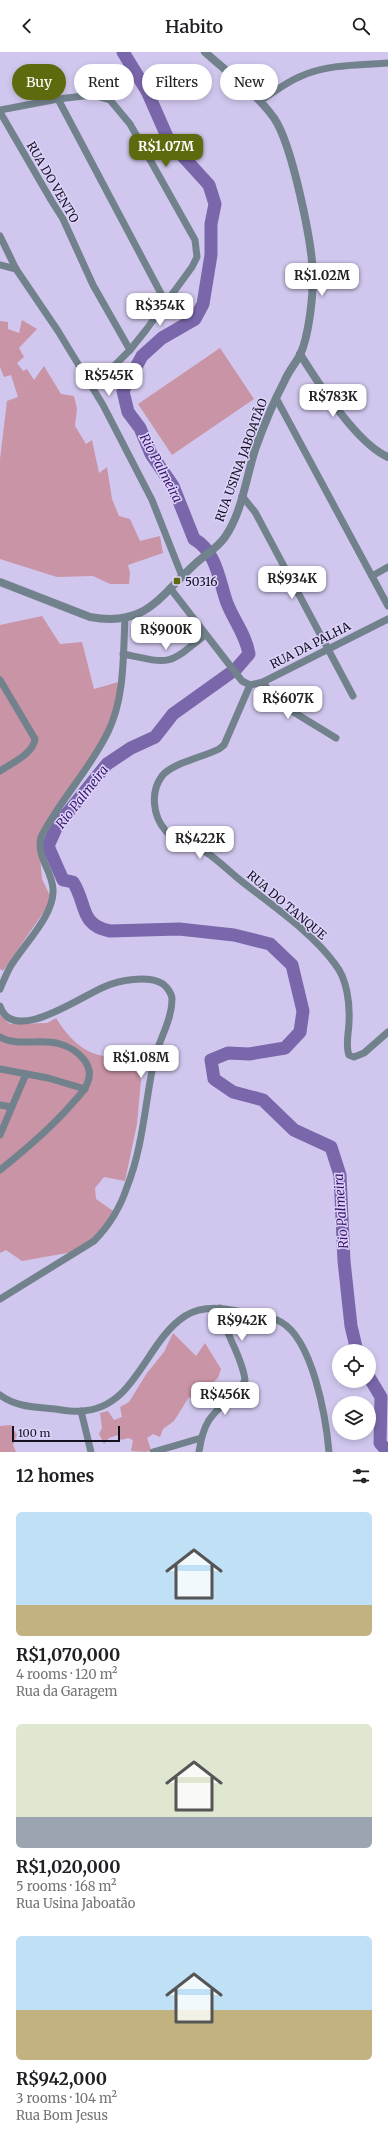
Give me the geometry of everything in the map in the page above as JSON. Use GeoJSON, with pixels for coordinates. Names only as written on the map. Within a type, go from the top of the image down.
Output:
{"type":"FeatureCollection","features":[{"type":"Feature","properties":{"kind":"street","name":"RUA USINA JABOATÃO"},"geometry":{"type":"LineString","coordinates":[[0,582],[90,617],[106,620],[125,618],[147,610],[156,604],[182,576],[201,558],[219,545],[226,536],[242,496],[256,448],[276,398],[300,354],[312,302],[312,255],[288,148],[274,118],[260,102],[205,52]]}},
{"type":"Feature","properties":{"kind":"street"},"geometry":{"type":"LineString","coordinates":[[260,102],[284,85],[310,72],[344,66],[388,63]]}},
{"type":"Feature","properties":{"kind":"street"},"geometry":{"type":"LineString","coordinates":[[66,98],[92,95],[110,100],[118,107],[130,124],[196,240],[197,257],[166,303],[130,350],[93,387]]}},
{"type":"Feature","properties":{"kind":"street"},"geometry":{"type":"LineString","coordinates":[[0,111],[53,100]]}},
{"type":"Feature","properties":{"kind":"street"},"geometry":{"type":"LineString","coordinates":[[59,100],[166,303]]}},
{"type":"Feature","properties":{"kind":"street","name":"RUA DO VENTO"},"geometry":{"type":"LineString","coordinates":[[0,111],[63,219],[90,278],[130,350]]}},
{"type":"Feature","properties":{"kind":"street"},"geometry":{"type":"LineString","coordinates":[[0,236],[16,269],[93,387],[152,500],[182,576]]}},
{"type":"Feature","properties":{"kind":"street"},"geometry":{"type":"LineString","coordinates":[[0,265],[16,269]]}},
{"type":"Feature","properties":{"kind":"street"},"geometry":{"type":"LineString","coordinates":[[300,354],[348,421],[371,447],[388,458]]}},
{"type":"Feature","properties":{"kind":"street"},"geometry":{"type":"LineString","coordinates":[[276,398],[388,606]]}},
{"type":"Feature","properties":{"kind":"street"},"geometry":{"type":"LineString","coordinates":[[242,496],[255,512],[329,648],[353,696]]}},
{"type":"Feature","properties":{"kind":"street"},"geometry":{"type":"LineString","coordinates":[[372,576],[388,568]]}},
{"type":"Feature","properties":{"kind":"street"},"geometry":{"type":"LineString","coordinates":[[170,588],[242,681],[250,685]]}},
{"type":"Feature","properties":{"kind":"street"},"geometry":{"type":"LineString","coordinates":[[0,989],[9,969],[49,908],[53,889],[41,856],[39,846],[41,837],[109,730],[118,701],[125,618]]}},
{"type":"Feature","properties":{"kind":"street","name":"RUA DA PALHA"},"geometry":{"type":"LineString","coordinates":[[250,685],[263,682],[388,618]]}},
{"type":"Feature","properties":{"kind":"street"},"geometry":{"type":"LineString","coordinates":[[123,654],[159,662],[172,660],[205,635]]}},
{"type":"Feature","properties":{"kind":"street"},"geometry":{"type":"LineString","coordinates":[[0,680],[35,738],[33,747],[29,751],[0,771]]}},
{"type":"Feature","properties":{"kind":"street"},"geometry":{"type":"LineString","coordinates":[[263,682],[277,702],[336,738]]}},
{"type":"Feature","properties":{"kind":"street","name":"RUA DO TANQUE"},"geometry":{"type":"LineString","coordinates":[[250,685],[224,745],[209,754],[179,765],[162,776],[155,791],[157,817],[165,831],[174,840],[207,853],[292,922],[336,964],[343,979],[348,1001],[350,1021],[347,1047],[349,1055],[354,1057],[364,1052],[388,1032]]}},
{"type":"Feature","properties":{"kind":"street"},"geometry":{"type":"LineString","coordinates":[[0,1006],[7,1016],[13,1020],[22,1022],[34,1020],[53,1014],[106,986],[138,980],[157,982],[164,985],[172,998],[169,1017],[154,1059],[133,1171],[116,1213],[105,1229],[94,1240],[0,1299]]}},
{"type":"Feature","properties":{"kind":"street"},"geometry":{"type":"LineString","coordinates":[[0,1037],[14,1041],[59,1043],[71,1048],[79,1053],[86,1063],[90,1076],[85,1089],[57,1121],[0,1170]]}},
{"type":"Feature","properties":{"kind":"street"},"geometry":{"type":"LineString","coordinates":[[0,1069],[48,1078],[85,1089]]}},
{"type":"Feature","properties":{"kind":"street"},"geometry":{"type":"LineString","coordinates":[[0,1135],[10,1107],[26,1074]]}},
{"type":"Feature","properties":{"kind":"street"},"geometry":{"type":"LineString","coordinates":[[0,1105],[10,1107]]}},
{"type":"Feature","properties":{"kind":"street"},"geometry":{"type":"LineString","coordinates":[[0,1395],[19,1405],[81,1411],[110,1403],[122,1394],[166,1332],[185,1316],[205,1308],[220,1308],[271,1318],[282,1322],[291,1332],[302,1349],[316,1381],[329,1452]]}},
{"type":"Feature","properties":{"kind":"street"},"geometry":{"type":"LineString","coordinates":[[198,1452],[201,1438],[208,1420],[241,1388],[246,1380],[224,1326],[220,1308]]}},
{"type":"Feature","properties":{"kind":"street"},"geometry":{"type":"LineString","coordinates":[[81,1411],[91,1452]]}},
{"type":"Feature","properties":{"kind":"street"},"geometry":{"type":"LineString","coordinates":[[153,1452],[201,1438]]}},
{"type":"Feature","properties":{"kind":"shaded area"},"geometry":{"type":"Polygon","coordinates":[[[22,320],[37,329],[19,348],[24,357],[17,363],[23,371],[27,369],[34,380],[44,366],[61,394],[74,396],[77,409],[75,426],[86,444],[92,440],[99,473],[107,467],[112,499],[119,516],[130,519],[140,541],[160,536],[163,553],[128,565],[130,573],[129,584],[110,584],[93,576],[57,577],[0,559],[0,459],[7,401],[18,397],[11,375],[4,377],[0,367],[0,321],[8,322],[8,329],[19,333],[22,320]]]}},
{"type":"Feature","properties":{"kind":"shaded area"},"geometry":{"type":"Polygon","coordinates":[[[220,348],[254,399],[172,455],[138,404],[220,348]]]}},
{"type":"Feature","properties":{"kind":"shaded area"},"geometry":{"type":"Polygon","coordinates":[[[42,616],[60,644],[82,642],[94,689],[122,681],[110,727],[39,846],[42,879],[52,900],[3,971],[0,969],[0,625],[42,616]]]}},
{"type":"Feature","properties":{"kind":"shaded area"},"geometry":{"type":"Polygon","coordinates":[[[0,1015],[10,1024],[47,1023],[56,1018],[73,1040],[80,1046],[96,1054],[105,1056],[122,1056],[144,1047],[137,1124],[125,1181],[104,1177],[95,1188],[96,1199],[116,1213],[105,1229],[78,1251],[22,1261],[6,1250],[0,1253],[0,1015]]]}},
{"type":"Feature","properties":{"kind":"shaded area"},"geometry":{"type":"Polygon","coordinates":[[[173,1333],[196,1356],[205,1343],[221,1369],[218,1378],[204,1390],[198,1402],[189,1397],[174,1421],[163,1429],[160,1437],[153,1434],[147,1438],[151,1450],[146,1452],[131,1451],[133,1440],[128,1438],[121,1440],[118,1435],[109,1438],[104,1444],[99,1434],[102,1428],[100,1413],[108,1411],[114,1420],[122,1417],[120,1407],[129,1402],[147,1373],[164,1352],[173,1333]]]}},
{"type":"Feature","properties":{"kind":"shaded area"},"geometry":{"type":"Polygon","coordinates":[[[11,1425],[17,1435],[13,1445],[16,1452],[0,1452],[0,1426],[11,1425]]]}},
{"type":"Feature","properties":{"kind":"waterway","name":"Rio Palmeira"},"geometry":{"type":"LineString","coordinates":[[123,52],[147,91],[169,141],[209,185],[215,204],[211,224],[211,255],[203,304],[195,319],[162,338],[142,356],[123,391],[128,412],[140,428],[151,454],[173,486],[194,539],[208,551],[212,559],[227,603],[243,634],[249,654],[236,669],[173,714],[155,737],[131,748],[107,764],[57,826],[48,846],[63,880],[73,882],[88,918],[93,924],[100,928],[110,931],[179,929],[234,935],[270,944],[292,965],[303,1011],[300,1032],[285,1048],[249,1054],[228,1053],[211,1060],[214,1079],[233,1092],[263,1100],[294,1130],[331,1147],[340,1175],[344,1261],[351,1326],[355,1344]]}},
{"type":"Feature","properties":{"kind":"waterway","name":"Rio Palmeira"},"geometry":{"type":"LineString","coordinates":[[376,1388],[381,1397],[380,1443],[388,1452]]}},
{"type":"Feature","properties":{"kind":"place","name":"50316"},"geometry":{"type":"Point","coordinates":[177,581]}}]}
